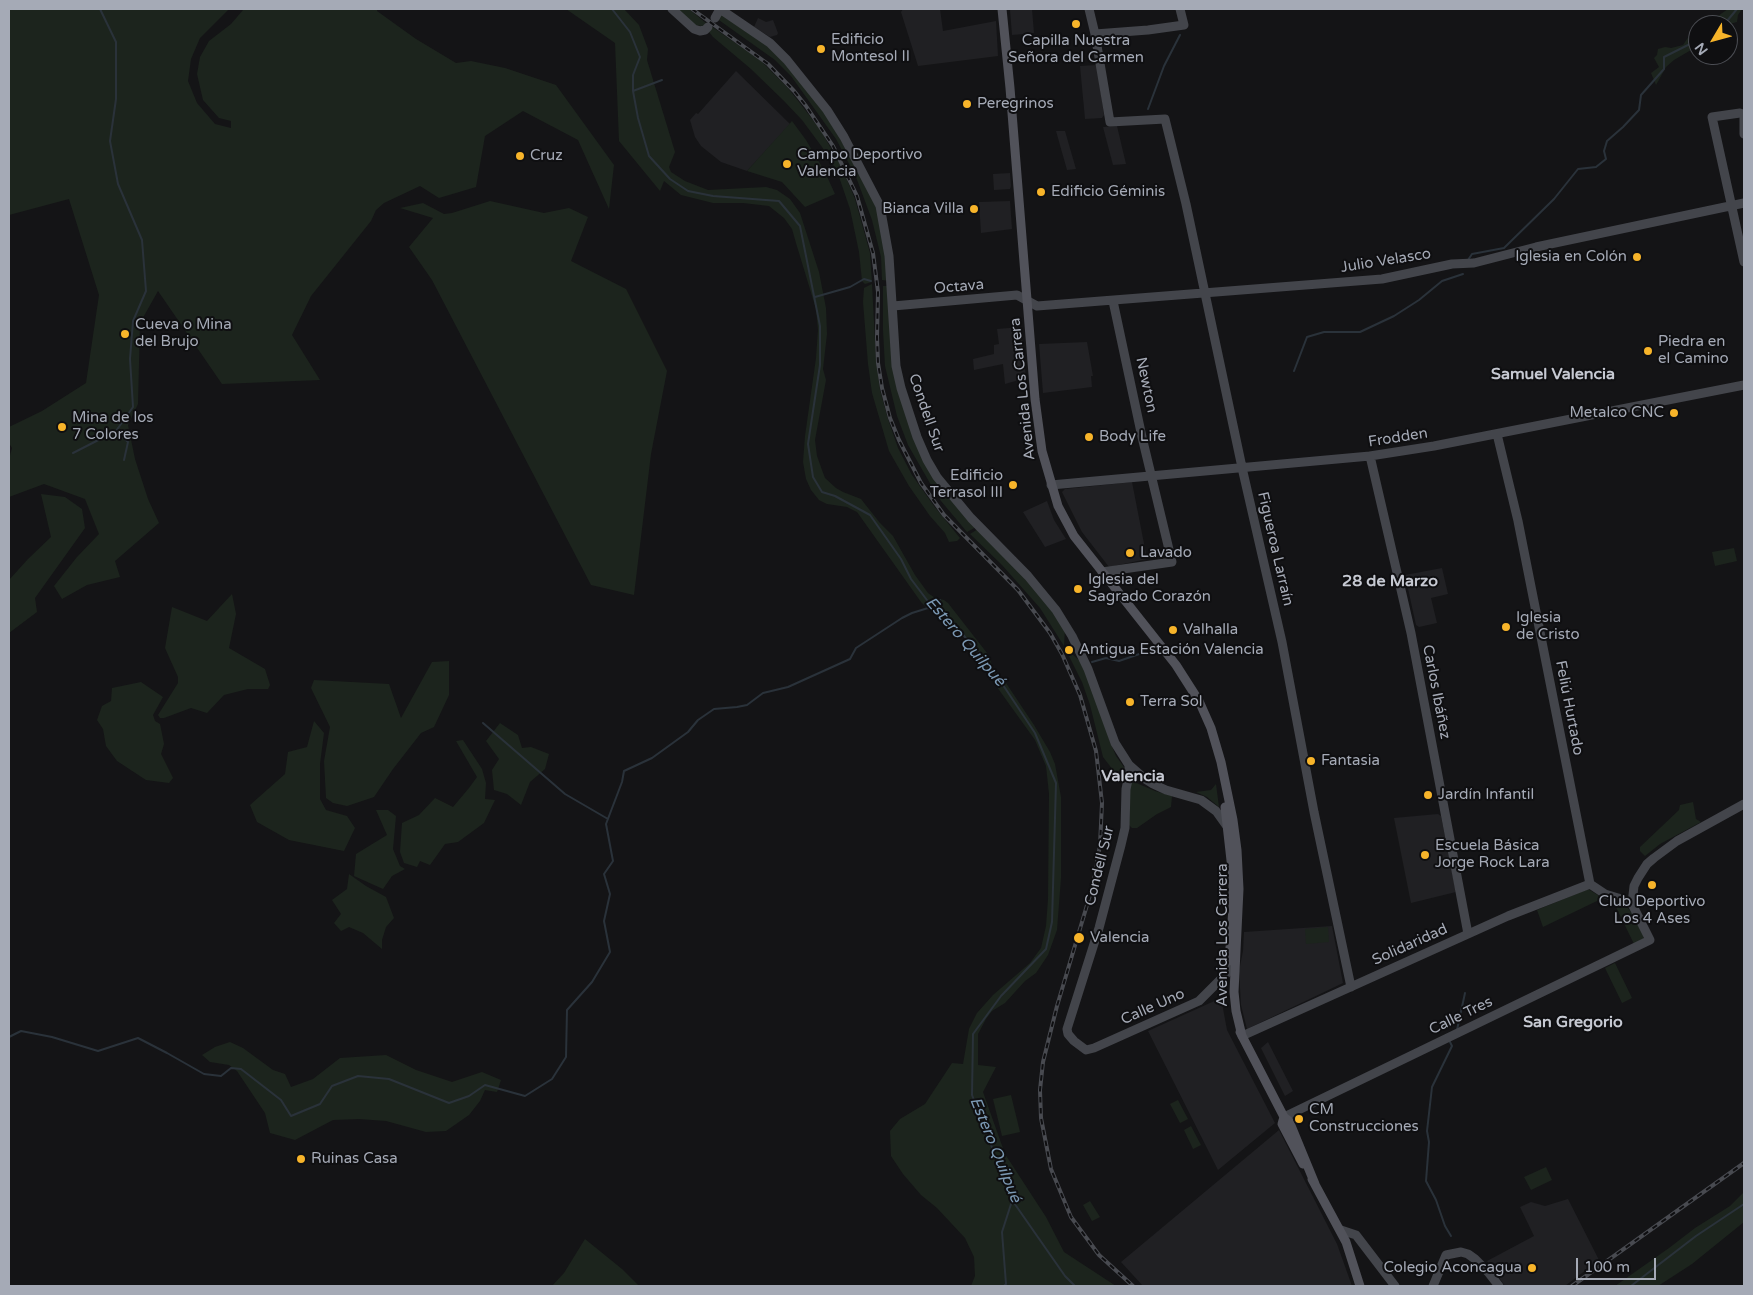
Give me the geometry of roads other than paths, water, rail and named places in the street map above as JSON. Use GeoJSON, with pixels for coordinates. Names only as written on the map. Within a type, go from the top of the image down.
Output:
{"type":"FeatureCollection","features":[{"type":"Feature","properties":{"kind":"main road","name":"Avenida Los Carrera"},"geometry":{"type":"LineString","coordinates":[[1002,9],[1039,436],[1051,485],[1058,506],[1069,527],[1176,665],[1194,692],[1211,728],[1224,774],[1234,826],[1238,871],[1238,917],[1232,969]]}},
{"type":"Feature","properties":{"kind":"main road","name":"Avenida Los Carrera"},"geometry":{"type":"LineString","coordinates":[[1224,774],[1226,825],[1232,878],[1232,969],[1236,1011],[1242,1036],[1284,1117],[1282,1124],[1284,1128],[1341,1230],[1350,1250],[1360,1286]]}},
{"type":"Feature","properties":{"kind":"street"},"geometry":{"type":"LineString","coordinates":[[672,9],[694,29],[700,31],[708,27]]}},
{"type":"Feature","properties":{"kind":"street"},"geometry":{"type":"LineString","coordinates":[[714,18],[720,9]]}},
{"type":"Feature","properties":{"kind":"street","name":"Condell Sur"},"geometry":{"type":"LineString","coordinates":[[720,9],[770,43],[788,60],[827,110],[844,137],[880,206],[889,256],[896,366],[917,437],[937,478],[966,512],[1023,570],[1056,610],[1088,669],[1114,743],[1129,765],[1145,779],[1166,790],[1201,800],[1216,811],[1226,825]]}},
{"type":"Feature","properties":{"kind":"street"},"geometry":{"type":"LineString","coordinates":[[1089,9],[1095,34],[1184,26],[1180,9]]}},
{"type":"Feature","properties":{"kind":"street","name":"Figueroa Larraín"},"geometry":{"type":"LineString","coordinates":[[1095,34],[1110,122],[1164,119],[1186,204],[1242,467],[1282,642],[1298,730],[1351,987]]}},
{"type":"Feature","properties":{"kind":"street"},"geometry":{"type":"LineString","coordinates":[[1744,134],[1744,115],[1740,113],[1712,117],[1744,262]]}},
{"type":"Feature","properties":{"kind":"street","name":"Julio Velasco"},"geometry":{"type":"LineString","coordinates":[[1027,301],[1037,306],[1382,279],[1452,264],[1474,263],[1536,247],[1744,203]]}},
{"type":"Feature","properties":{"kind":"street","name":"Octava"},"geometry":{"type":"LineString","coordinates":[[893,306],[1017,295],[1027,301]]}},
{"type":"Feature","properties":{"kind":"street","name":"Newton"},"geometry":{"type":"LineString","coordinates":[[1102,572],[1172,562],[1142,437],[1113,301]]}},
{"type":"Feature","properties":{"kind":"street","name":"Frodden"},"geometry":{"type":"LineString","coordinates":[[1051,485],[1370,456],[1497,434],[1744,385]]}},
{"type":"Feature","properties":{"kind":"street","name":"Feliú Hurtado"},"geometry":{"type":"LineString","coordinates":[[1497,434],[1518,521],[1590,884]]}},
{"type":"Feature","properties":{"kind":"street","name":"Carlos Ibáñez"},"geometry":{"type":"LineString","coordinates":[[1370,456],[1411,633],[1468,934]]}},
{"type":"Feature","properties":{"kind":"street","name":"Condell Sur"},"geometry":{"type":"LineString","coordinates":[[1074,1041],[1068,1034],[1067,1029],[1099,928],[1122,845],[1125,828],[1129,765]]}},
{"type":"Feature","properties":{"kind":"street"},"geometry":{"type":"LineString","coordinates":[[1128,781],[1134,778],[1145,779]]}},
{"type":"Feature","properties":{"kind":"street"},"geometry":{"type":"LineString","coordinates":[[1590,884],[1605,894],[1632,904],[1634,886],[1647,864],[1676,842],[1744,804]]}},
{"type":"Feature","properties":{"kind":"street","name":"Solidaridad"},"geometry":{"type":"LineString","coordinates":[[1242,1036],[1508,916],[1590,884]]}},
{"type":"Feature","properties":{"kind":"street","name":"Calle Tres"},"geometry":{"type":"LineString","coordinates":[[1284,1117],[1650,940],[1632,904]]}},
{"type":"Feature","properties":{"kind":"street","name":"Calle Uno"},"geometry":{"type":"LineString","coordinates":[[1074,1041],[1086,1050],[1094,1048],[1164,1018],[1199,1001],[1232,969]]}},
{"type":"Feature","properties":{"kind":"street"},"geometry":{"type":"LineString","coordinates":[[1341,1230],[1356,1235],[1395,1286]]}},
{"type":"Feature","properties":{"kind":"street"},"geometry":{"type":"LineString","coordinates":[[1433,1286],[1446,1255],[1461,1252],[1468,1254],[1488,1272],[1499,1286]]}},
{"type":"Feature","properties":{"kind":"waterway"},"geometry":{"type":"LineString","coordinates":[[73,453],[116,431],[133,407],[130,359],[133,321],[146,291],[142,240],[118,184],[110,141],[116,99],[116,42],[100,9]]}},
{"type":"Feature","properties":{"kind":"waterway","name":"Estero Quilpué"},"geometry":{"type":"LineString","coordinates":[[612,9],[630,32],[640,57],[633,75],[633,91],[638,118],[649,156],[670,179],[688,191],[713,196],[779,201],[800,226],[820,326],[820,365],[808,444],[813,477],[822,492],[835,496],[870,515],[901,559],[911,579],[936,612],[959,630],[993,670],[1035,733],[1056,783],[1052,922],[1046,949],[1001,996],[973,1034],[972,1095],[1012,1200],[1065,1276],[1075,1286]]}},
{"type":"Feature","properties":{"kind":"waterway"},"geometry":{"type":"LineString","coordinates":[[1732,15],[1737,9]]}},
{"type":"Feature","properties":{"kind":"waterway"},"geometry":{"type":"LineString","coordinates":[[1148,109],[1164,66],[1180,35]]}},
{"type":"Feature","properties":{"kind":"waterway"},"geometry":{"type":"LineString","coordinates":[[1468,260],[1472,254],[1504,248],[1554,199],[1578,169],[1596,167],[1606,159],[1604,151],[1607,141],[1639,110],[1641,95],[1664,69],[1664,57],[1688,45]]}},
{"type":"Feature","properties":{"kind":"waterway"},"geometry":{"type":"LineString","coordinates":[[633,91],[662,80]]}},
{"type":"Feature","properties":{"kind":"waterway"},"geometry":{"type":"LineString","coordinates":[[1294,371],[1307,337],[1324,332],[1360,332],[1394,316],[1419,300],[1442,281],[1463,274]]}},
{"type":"Feature","properties":{"kind":"waterway"},"geometry":{"type":"LineString","coordinates":[[815,297],[850,287],[864,279],[871,281]]}},
{"type":"Feature","properties":{"kind":"waterway"},"geometry":{"type":"LineString","coordinates":[[116,431],[128,442],[124,460]]}},
{"type":"Feature","properties":{"kind":"waterway"},"geometry":{"type":"LineString","coordinates":[[9,1037],[21,1031],[52,1037],[98,1051],[138,1038],[204,1074],[221,1076],[231,1068],[241,1069],[281,1100],[291,1116],[320,1104],[332,1086],[358,1076],[389,1079],[449,1103],[469,1096],[485,1085],[525,1096],[552,1079],[566,1057],[567,1010],[592,982],[610,952],[604,921],[610,894],[604,874],[613,861],[606,824],[622,782],[624,771],[652,758],[688,732],[698,720],[714,709],[747,705],[763,693],[788,687],[850,659],[856,648],[902,618],[928,608],[936,612],[940,600]]}},
{"type":"Feature","properties":{"kind":"waterway"},"geometry":{"type":"LineString","coordinates":[[1092,662],[1106,658],[1119,661],[1151,650]]}},
{"type":"Feature","properties":{"kind":"waterway"},"geometry":{"type":"LineString","coordinates":[[483,723],[565,794],[608,819]]}},
{"type":"Feature","properties":{"kind":"waterway"},"geometry":{"type":"LineString","coordinates":[[1457,1030],[1465,993]]}},
{"type":"Feature","properties":{"kind":"waterway"},"geometry":{"type":"LineString","coordinates":[[1449,1040],[1452,1046],[1432,1087],[1427,1131],[1429,1142],[1426,1181],[1451,1236]]}},
{"type":"Feature","properties":{"kind":"waterway"},"geometry":{"type":"LineString","coordinates":[[1004,1286],[1006,1284],[1002,1232],[1012,1201]]}},
{"type":"Feature","properties":{"kind":"waterway","name":"Estero Quilpué"},"geometry":{"type":"LineString","coordinates":[[1631,1286],[1696,1236],[1744,1204]]}},
{"type":"Feature","properties":{"kind":"railway"},"geometry":{"type":"LineString","coordinates":[[692,9],[768,64],[806,106],[833,146],[857,196],[873,253],[878,292],[878,363],[890,418],[899,440],[921,483],[944,515],[1018,590],[1050,633],[1062,654],[1080,695],[1096,751],[1102,803],[1100,845],[1093,885],[1057,1006],[1043,1062],[1040,1090],[1041,1118],[1051,1169],[1071,1217],[1099,1255],[1133,1286]]}},
{"type":"Feature","properties":{"kind":"railway"},"geometry":{"type":"LineString","coordinates":[[1572,1286],[1744,1163]]}},
{"type":"Feature","properties":{"kind":"place","name":"Capilla Nuestra Señora del Carmen"},"geometry":{"type":"Point","coordinates":[1076,24]}},
{"type":"Feature","properties":{"kind":"place","name":"Edificio Montesol II"},"geometry":{"type":"Point","coordinates":[821,49]}},
{"type":"Feature","properties":{"kind":"place","name":"Peregrinos"},"geometry":{"type":"Point","coordinates":[967,104]}},
{"type":"Feature","properties":{"kind":"place","name":"Cruz"},"geometry":{"type":"Point","coordinates":[520,156]}},
{"type":"Feature","properties":{"kind":"place","name":"Campo Deportivo Valencia"},"geometry":{"type":"Point","coordinates":[787,164]}},
{"type":"Feature","properties":{"kind":"place","name":"Edificio Géminis"},"geometry":{"type":"Point","coordinates":[1041,192]}},
{"type":"Feature","properties":{"kind":"place","name":"Bianca Villa"},"geometry":{"type":"Point","coordinates":[974,209]}},
{"type":"Feature","properties":{"kind":"place","name":"Iglesia en Colón"},"geometry":{"type":"Point","coordinates":[1637,257]}},
{"type":"Feature","properties":{"kind":"place","name":"Cueva o Mina del Brujo"},"geometry":{"type":"Point","coordinates":[125,334]}},
{"type":"Feature","properties":{"kind":"place","name":"Piedra en el Camino"},"geometry":{"type":"Point","coordinates":[1648,351]}},
{"type":"Feature","properties":{"kind":"place","name":"Metalco CNC"},"geometry":{"type":"Point","coordinates":[1674,413]}},
{"type":"Feature","properties":{"kind":"place","name":"Mina de los 7 Colores"},"geometry":{"type":"Point","coordinates":[62,427]}},
{"type":"Feature","properties":{"kind":"place","name":"Body Life"},"geometry":{"type":"Point","coordinates":[1089,437]}},
{"type":"Feature","properties":{"kind":"place","name":"Edificio Terrasol III"},"geometry":{"type":"Point","coordinates":[1013,485]}},
{"type":"Feature","properties":{"kind":"place","name":"Lavado"},"geometry":{"type":"Point","coordinates":[1130,553]}},
{"type":"Feature","properties":{"kind":"place","name":"Iglesia del Sagrado Corazón"},"geometry":{"type":"Point","coordinates":[1078,589]}},
{"type":"Feature","properties":{"kind":"place","name":"Iglesia de Cristo"},"geometry":{"type":"Point","coordinates":[1506,627]}},
{"type":"Feature","properties":{"kind":"place","name":"Valhalla"},"geometry":{"type":"Point","coordinates":[1173,630]}},
{"type":"Feature","properties":{"kind":"place","name":"Antigua Estación Valencia"},"geometry":{"type":"Point","coordinates":[1069,650]}},
{"type":"Feature","properties":{"kind":"place","name":"Terra Sol"},"geometry":{"type":"Point","coordinates":[1130,702]}},
{"type":"Feature","properties":{"kind":"place","name":"Fantasia"},"geometry":{"type":"Point","coordinates":[1311,761]}},
{"type":"Feature","properties":{"kind":"place","name":"Jardín Infantil"},"geometry":{"type":"Point","coordinates":[1428,795]}},
{"type":"Feature","properties":{"kind":"place","name":"Escuela Básica Jorge Rock Lara"},"geometry":{"type":"Point","coordinates":[1425,855]}},
{"type":"Feature","properties":{"kind":"place","name":"Club Deportivo Los 4 Ases"},"geometry":{"type":"Point","coordinates":[1652,885]}},
{"type":"Feature","properties":{"kind":"place","name":"Valencia"},"geometry":{"type":"Point","coordinates":[1079,938]}},
{"type":"Feature","properties":{"kind":"place","name":"CM Construcciones"},"geometry":{"type":"Point","coordinates":[1299,1119]}},
{"type":"Feature","properties":{"kind":"place","name":"Ruinas Casa"},"geometry":{"type":"Point","coordinates":[301,1159]}},
{"type":"Feature","properties":{"kind":"place","name":"Colegio Aconcagua"},"geometry":{"type":"Point","coordinates":[1532,1268]}},
{"type":"Feature","properties":{"kind":"district","name":"Samuel Valencia"},"geometry":{"type":"Point","coordinates":[1553,375]}},
{"type":"Feature","properties":{"kind":"district","name":"28 de Marzo"},"geometry":{"type":"Point","coordinates":[1390,582]}},
{"type":"Feature","properties":{"kind":"district","name":"Valencia"},"geometry":{"type":"Point","coordinates":[1133,777]}},
{"type":"Feature","properties":{"kind":"district","name":"San Gregorio"},"geometry":{"type":"Point","coordinates":[1573,1023]}}]}
